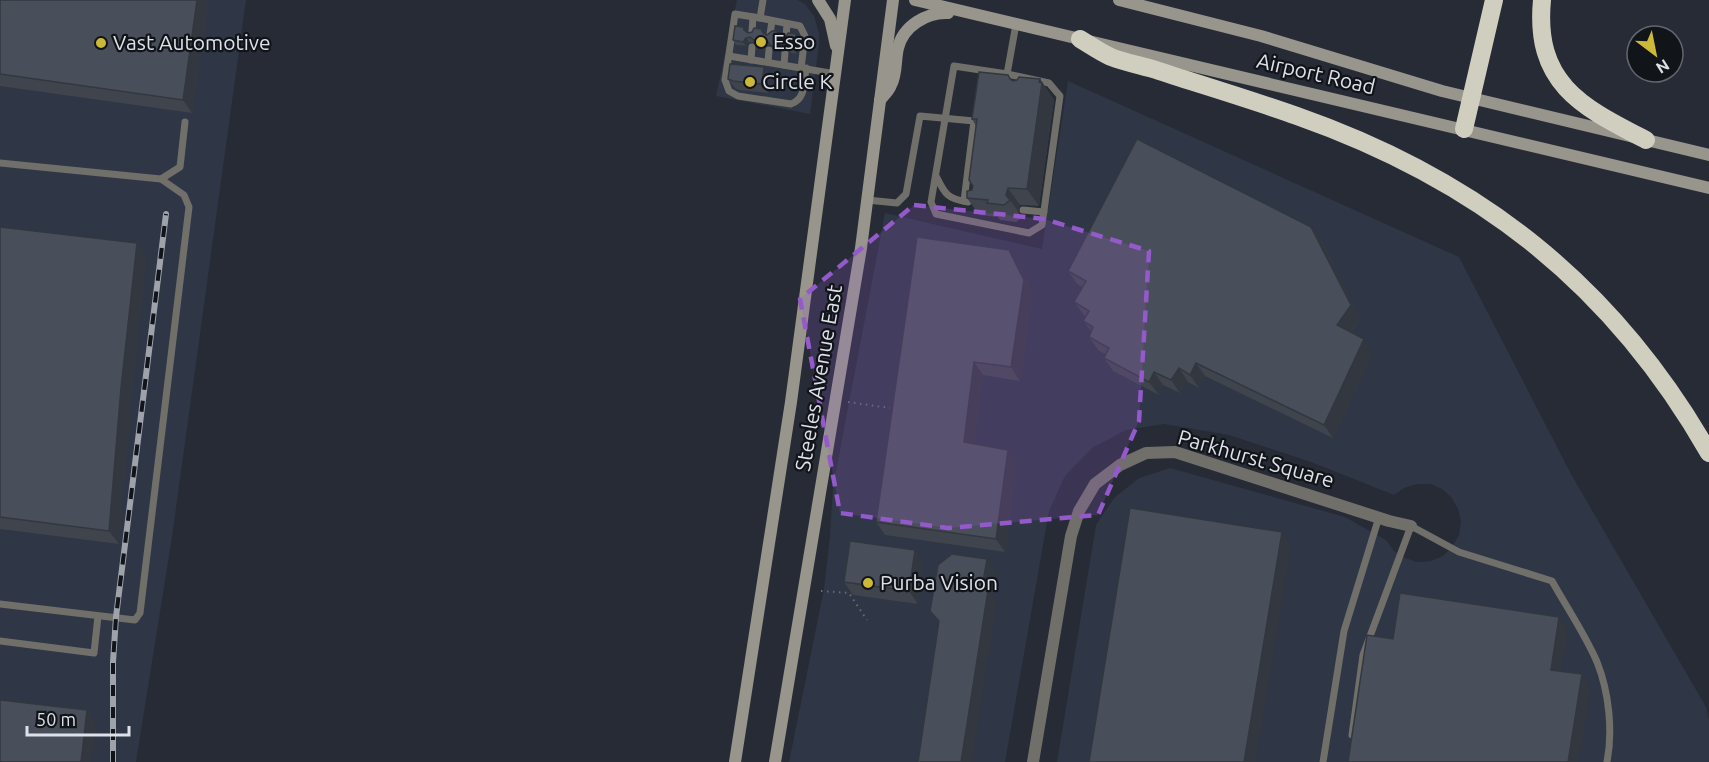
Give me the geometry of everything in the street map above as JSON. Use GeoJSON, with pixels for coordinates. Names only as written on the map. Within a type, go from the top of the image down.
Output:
{"type":"FeatureCollection","features":[{"type":"Feature","properties":{"kind":"highway"},"geometry":{"type":"LineString","coordinates":[[1464,129],[1494,0]]}},
{"type":"Feature","properties":{"kind":"highway"},"geometry":{"type":"LineString","coordinates":[[1542,0],[1541,24],[1544,46],[1553,69],[1565,89],[1592,111],[1646,140]]}},
{"type":"Feature","properties":{"kind":"highway"},"geometry":{"type":"LineString","coordinates":[[1080,39],[1112,57],[1277,109],[1345,134],[1424,171],[1484,208],[1552,259],[1625,331],[1665,383],[1709,453]]}},
{"type":"Feature","properties":{"kind":"main road"},"geometry":{"type":"LineString","coordinates":[[818,0],[830,19],[838,59]]}},
{"type":"Feature","properties":{"kind":"main road","name":"Steeles Avenue East"},"geometry":{"type":"LineString","coordinates":[[735,762],[785,443],[845,0]]}},
{"type":"Feature","properties":{"kind":"main road","name":"Steeles Avenue East"},"geometry":{"type":"LineString","coordinates":[[775,762],[861,248],[893,0]]}},
{"type":"Feature","properties":{"kind":"main road","name":"Airport Road"},"geometry":{"type":"LineString","coordinates":[[915,0],[1709,188]]}},
{"type":"Feature","properties":{"kind":"main road","name":"Airport Road"},"geometry":{"type":"LineString","coordinates":[[1119,0],[1261,36],[1442,91],[1709,155]]}},
{"type":"Feature","properties":{"kind":"main road"},"geometry":{"type":"LineString","coordinates":[[879,101],[892,84],[898,49],[901,40],[911,27],[926,16],[935,13],[979,16]]}},
{"type":"Feature","properties":{"kind":"street","name":"Parkhurst Square"},"geometry":{"type":"LineString","coordinates":[[1033,762],[1071,536],[1079,511],[1095,484],[1120,465],[1146,453],[1175,452],[1411,526]]}},
{"type":"Feature","properties":{"kind":"lane"},"geometry":{"type":"LineString","coordinates":[[752,32],[763,0]]}},
{"type":"Feature","properties":{"kind":"lane"},"geometry":{"type":"LineString","coordinates":[[735,14],[772,21],[800,27],[805,36],[803,91],[797,102],[791,104],[738,96],[732,94],[726,86],[735,14]]}},
{"type":"Feature","properties":{"kind":"lane"},"geometry":{"type":"LineString","coordinates":[[770,34],[772,21]]}},
{"type":"Feature","properties":{"kind":"lane"},"geometry":{"type":"LineString","coordinates":[[786,36],[787,24]]}},
{"type":"Feature","properties":{"kind":"lane"},"geometry":{"type":"LineString","coordinates":[[1007,74],[1016,24]]}},
{"type":"Feature","properties":{"kind":"lane"},"geometry":{"type":"LineString","coordinates":[[751,60],[752,47]]}},
{"type":"Feature","properties":{"kind":"lane"},"geometry":{"type":"LineString","coordinates":[[768,62],[769,50]]}},
{"type":"Feature","properties":{"kind":"lane"},"geometry":{"type":"LineString","coordinates":[[784,65],[785,52]]}},
{"type":"Feature","properties":{"kind":"lane"},"geometry":{"type":"LineString","coordinates":[[729,56],[836,74]]}},
{"type":"Feature","properties":{"kind":"lane"},"geometry":{"type":"LineString","coordinates":[[954,66],[1007,74],[1029,82],[1049,83],[1060,96],[1042,225],[1029,233],[936,214],[930,202],[954,66]]}},
{"type":"Feature","properties":{"kind":"lane"},"geometry":{"type":"LineString","coordinates":[[867,200],[897,203],[906,194],[920,116],[974,121],[964,201]]}},
{"type":"Feature","properties":{"kind":"lane"},"geometry":{"type":"LineString","coordinates":[[161,179],[180,167],[185,122]]}},
{"type":"Feature","properties":{"kind":"lane"},"geometry":{"type":"LineString","coordinates":[[0,163],[161,179],[184,195],[189,207],[140,613],[135,620],[0,604]]}},
{"type":"Feature","properties":{"kind":"lane"},"geometry":{"type":"LineString","coordinates":[[936,176],[944,191],[953,200],[980,203]]}},
{"type":"Feature","properties":{"kind":"lane"},"geometry":{"type":"LineString","coordinates":[[1023,210],[1044,212]]}},
{"type":"Feature","properties":{"kind":"lane"},"geometry":{"type":"LineString","coordinates":[[1323,762],[1344,631],[1379,517]]}},
{"type":"Feature","properties":{"kind":"lane"},"geometry":{"type":"LineString","coordinates":[[1351,741],[1363,655],[1411,526],[1459,552],[1552,581],[1598,664],[1608,704],[1611,740],[1607,762]]}},
{"type":"Feature","properties":{"kind":"lane"},"geometry":{"type":"LineString","coordinates":[[0,641],[93,653],[98,616]]}},
{"type":"Feature","properties":{"kind":"path"},"geometry":{"type":"LineString","coordinates":[[848,402],[890,408]]}},
{"type":"Feature","properties":{"kind":"path"},"geometry":{"type":"LineString","coordinates":[[821,591],[849,593],[867,620]]}},
{"type":"Feature","properties":{"kind":"highlighted area"},"geometry":{"type":"Polygon","coordinates":[[[914,205],[1044,219],[1149,251],[1139,421],[1098,515],[948,528],[840,513],[800,299],[914,205]]]}},
{"type":"Feature","properties":{"kind":"shaded area"},"geometry":{"type":"Polygon","coordinates":[[[0,0],[246,0],[172,537],[136,762],[0,762],[0,0]]]}},
{"type":"Feature","properties":{"kind":"shaded area"},"geometry":{"type":"Polygon","coordinates":[[[737,0],[798,0],[805,4],[814,16],[819,33],[819,44],[810,114],[716,96],[737,0]]]}},
{"type":"Feature","properties":{"kind":"shaded area"},"geometry":{"type":"Polygon","coordinates":[[[1068,81],[1459,257],[1571,474],[1706,707],[1709,721],[1709,762],[1057,762],[1096,525],[1114,498],[1139,478],[1170,468],[1345,517],[1386,540],[1394,551],[1405,558],[1417,562],[1431,561],[1443,556],[1459,535],[1461,522],[1452,498],[1442,489],[1430,484],[1417,484],[1404,488],[1394,495],[1311,462],[1229,435],[1164,424],[1126,430],[1092,448],[1065,476],[1049,511],[1005,762],[789,762],[824,589],[833,487],[885,213],[1042,249],[1068,81]]]}},
{"type":"Feature","properties":{"kind":"building","name":"Vast Automotive"},"geometry":{"type":"Polygon","coordinates":[[[0,0],[197,0],[183,100],[0,74],[0,0]]]}},
{"type":"Feature","properties":{"kind":"building"},"geometry":{"type":"Polygon","coordinates":[[[735,26],[743,27],[748,33],[754,28],[761,29],[767,35],[772,31],[777,31],[782,38],[788,33],[796,34],[794,49],[787,48],[783,42],[776,47],[771,46],[767,40],[760,44],[754,43],[750,37],[743,42],[733,40],[735,26]]]}},
{"type":"Feature","properties":{"kind":"building"},"geometry":{"type":"Polygon","coordinates":[[[730,64],[764,67],[762,84],[728,79],[730,64]]]}},
{"type":"Feature","properties":{"kind":"building"},"geometry":{"type":"Polygon","coordinates":[[[979,72],[1008,75],[1013,81],[1019,77],[1040,79],[1039,82],[1042,83],[1027,189],[1008,188],[1006,195],[1010,200],[1004,205],[987,203],[988,200],[967,198],[967,191],[972,190],[973,186],[969,180],[977,119],[972,119],[979,72]]]}},
{"type":"Feature","properties":{"kind":"building"},"geometry":{"type":"Polygon","coordinates":[[[1137,139],[1311,227],[1351,305],[1337,325],[1364,339],[1324,425],[1196,363],[1190,375],[1179,368],[1171,380],[1154,372],[1149,382],[1104,358],[1109,348],[1089,337],[1093,327],[1083,321],[1089,311],[1074,302],[1086,281],[1068,271],[1137,139]]]}},
{"type":"Feature","properties":{"kind":"building"},"geometry":{"type":"Polygon","coordinates":[[[0,227],[137,243],[121,388],[109,531],[0,517],[0,227]]]}},
{"type":"Feature","properties":{"kind":"building"},"geometry":{"type":"Polygon","coordinates":[[[917,237],[1009,250],[1024,280],[1011,367],[974,362],[964,442],[1008,450],[996,539],[876,522],[917,237]]]}},
{"type":"Feature","properties":{"kind":"building"},"geometry":{"type":"Polygon","coordinates":[[[1130,508],[1282,532],[1244,762],[1089,762],[1130,508]]]}},
{"type":"Feature","properties":{"kind":"building"},"geometry":{"type":"Polygon","coordinates":[[[850,541],[915,550],[909,591],[844,582],[850,541]]]}},
{"type":"Feature","properties":{"kind":"building"},"geometry":{"type":"Polygon","coordinates":[[[952,554],[987,559],[982,588],[988,590],[961,762],[918,762],[939,621],[930,611],[938,565],[952,554]]]}},
{"type":"Feature","properties":{"kind":"building"},"geometry":{"type":"Polygon","coordinates":[[[1400,593],[1559,617],[1551,670],[1582,674],[1568,762],[1348,762],[1367,635],[1393,639],[1400,593]]]}},
{"type":"Feature","properties":{"kind":"building"},"geometry":{"type":"Polygon","coordinates":[[[0,700],[87,710],[81,762],[0,762],[0,700]]]}},
{"type":"Feature","properties":{"kind":"railway"},"geometry":{"type":"LineString","coordinates":[[113,762],[113,662],[116,617],[166,214]]}},
{"type":"Feature","properties":{"kind":"place","name":"Esso"},"geometry":{"type":"Point","coordinates":[761,42]}},
{"type":"Feature","properties":{"kind":"place","name":"Vast Automotive"},"geometry":{"type":"Point","coordinates":[101,43]}},
{"type":"Feature","properties":{"kind":"place","name":"Circle K"},"geometry":{"type":"Point","coordinates":[750,82]}},
{"type":"Feature","properties":{"kind":"place","name":"Purba Vision"},"geometry":{"type":"Point","coordinates":[868,583]}}]}
